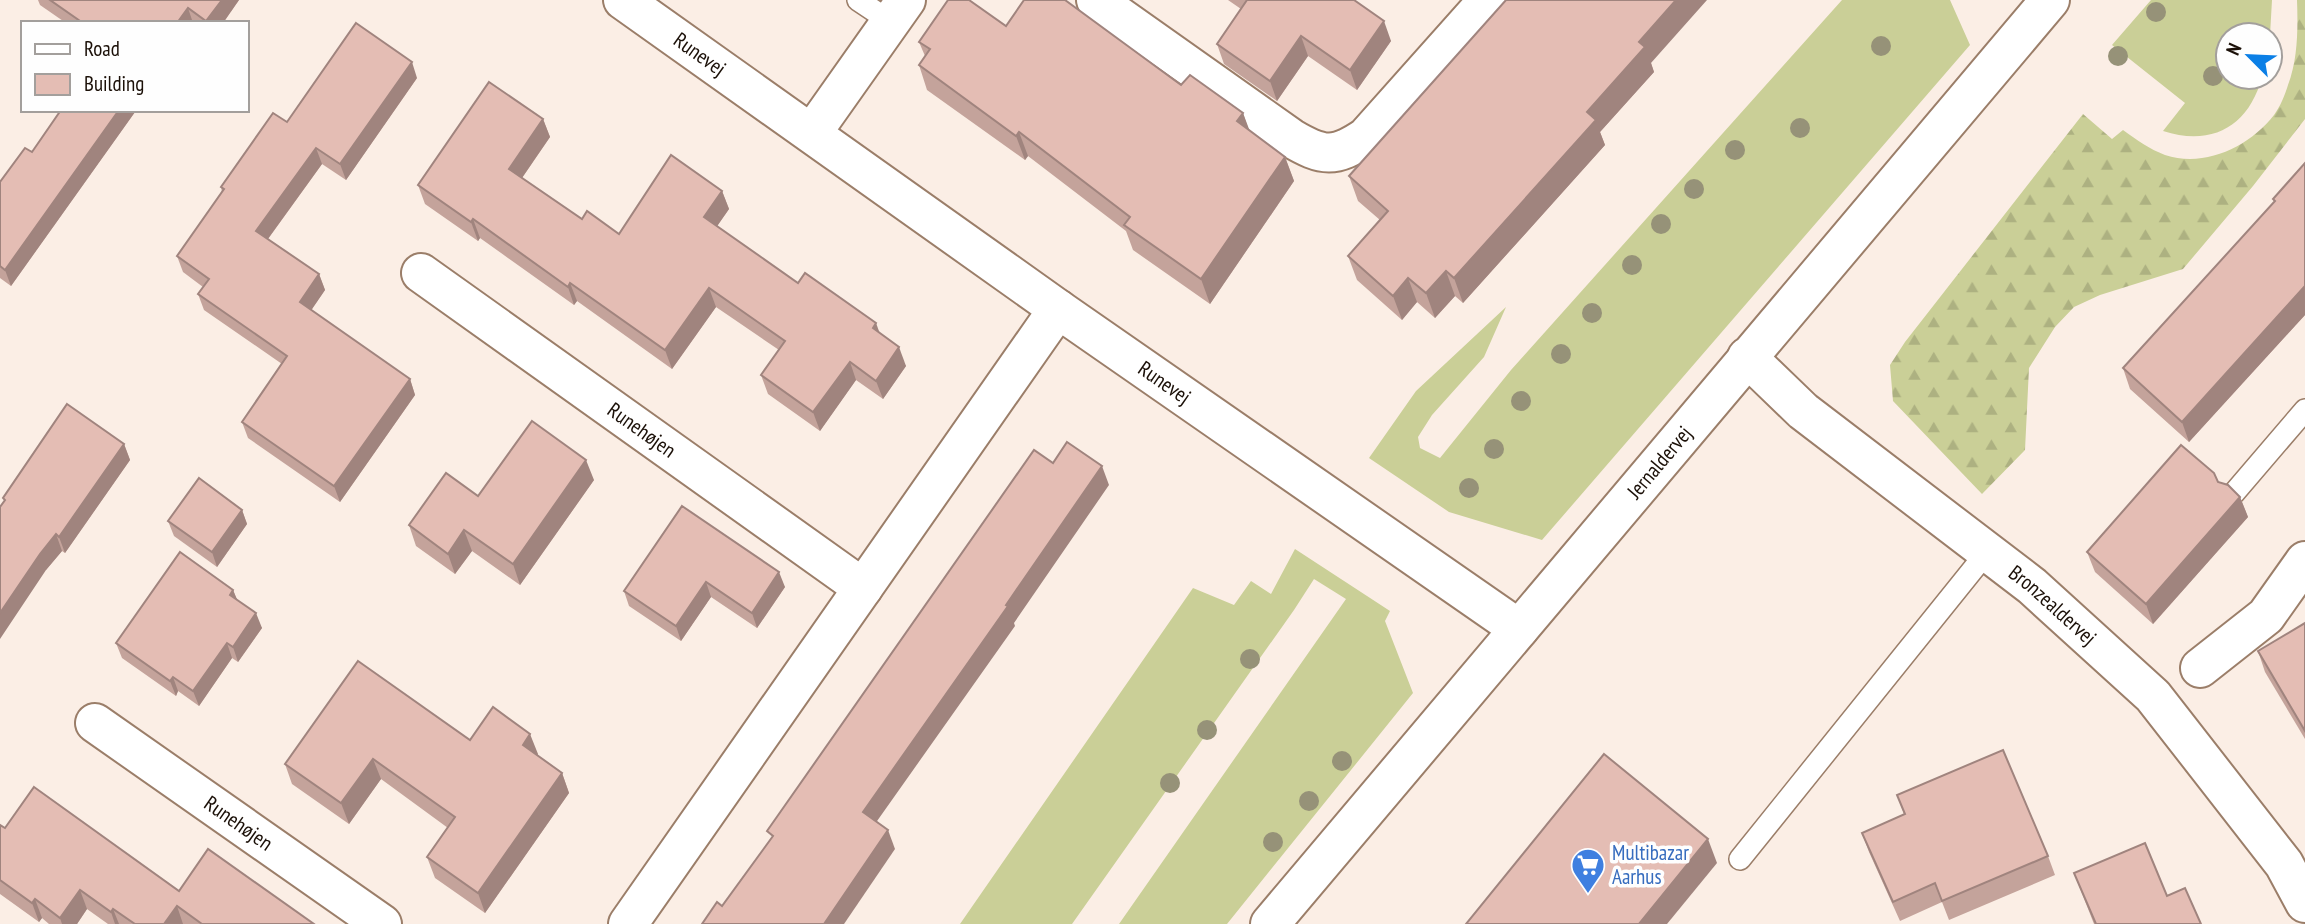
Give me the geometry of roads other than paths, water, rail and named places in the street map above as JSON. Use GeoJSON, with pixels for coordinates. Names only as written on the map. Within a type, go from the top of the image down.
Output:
{"type":"FeatureCollection","features":[{"type":"Feature","properties":{"kind":"street","name":"Runevej"},"geometry":{"type":"LineString","coordinates":[[623,0],[1058,309],[1519,629]]}},
{"type":"Feature","properties":{"kind":"street"},"geometry":{"type":"LineString","coordinates":[[1096,0],[1292,138],[1309,148],[1328,154],[1347,150],[1366,137],[1488,0]]}},
{"type":"Feature","properties":{"kind":"street","name":"Jernaldervej"},"geometry":{"type":"LineString","coordinates":[[1270,924],[2050,0]]}},
{"type":"Feature","properties":{"kind":"street"},"geometry":{"type":"LineString","coordinates":[[812,133],[898,11]]}},
{"type":"Feature","properties":{"kind":"street","name":"Runehøjen"},"geometry":{"type":"LineString","coordinates":[[421,273],[863,588]]}},
{"type":"Feature","properties":{"kind":"street"},"geometry":{"type":"LineString","coordinates":[[628,924],[1058,309]]}},
{"type":"Feature","properties":{"kind":"street","name":"Bronzealdervej"},"geometry":{"type":"LineString","coordinates":[[1747,357],[1802,411],[2032,586],[2153,696],[2284,864],[2305,903]]}},
{"type":"Feature","properties":{"kind":"street"},"geometry":{"type":"LineString","coordinates":[[2200,668],[2266,616],[2305,561]]}},
{"type":"Feature","properties":{"kind":"street","name":"Runehøjen"},"geometry":{"type":"LineString","coordinates":[[95,723],[383,924]]}},
{"type":"Feature","properties":{"kind":"lane"},"geometry":{"type":"LineString","coordinates":[[858,0],[898,11]]}},
{"type":"Feature","properties":{"kind":"lane"},"geometry":{"type":"LineString","coordinates":[[2234,493],[2305,410]]}},
{"type":"Feature","properties":{"kind":"lane"},"geometry":{"type":"LineString","coordinates":[[1740,859],[1987,552]]}},
{"type":"Feature","properties":{"kind":"place","name":"Multibazar Aarhus"},"geometry":{"type":"Point","coordinates":[1588,895]}}]}
